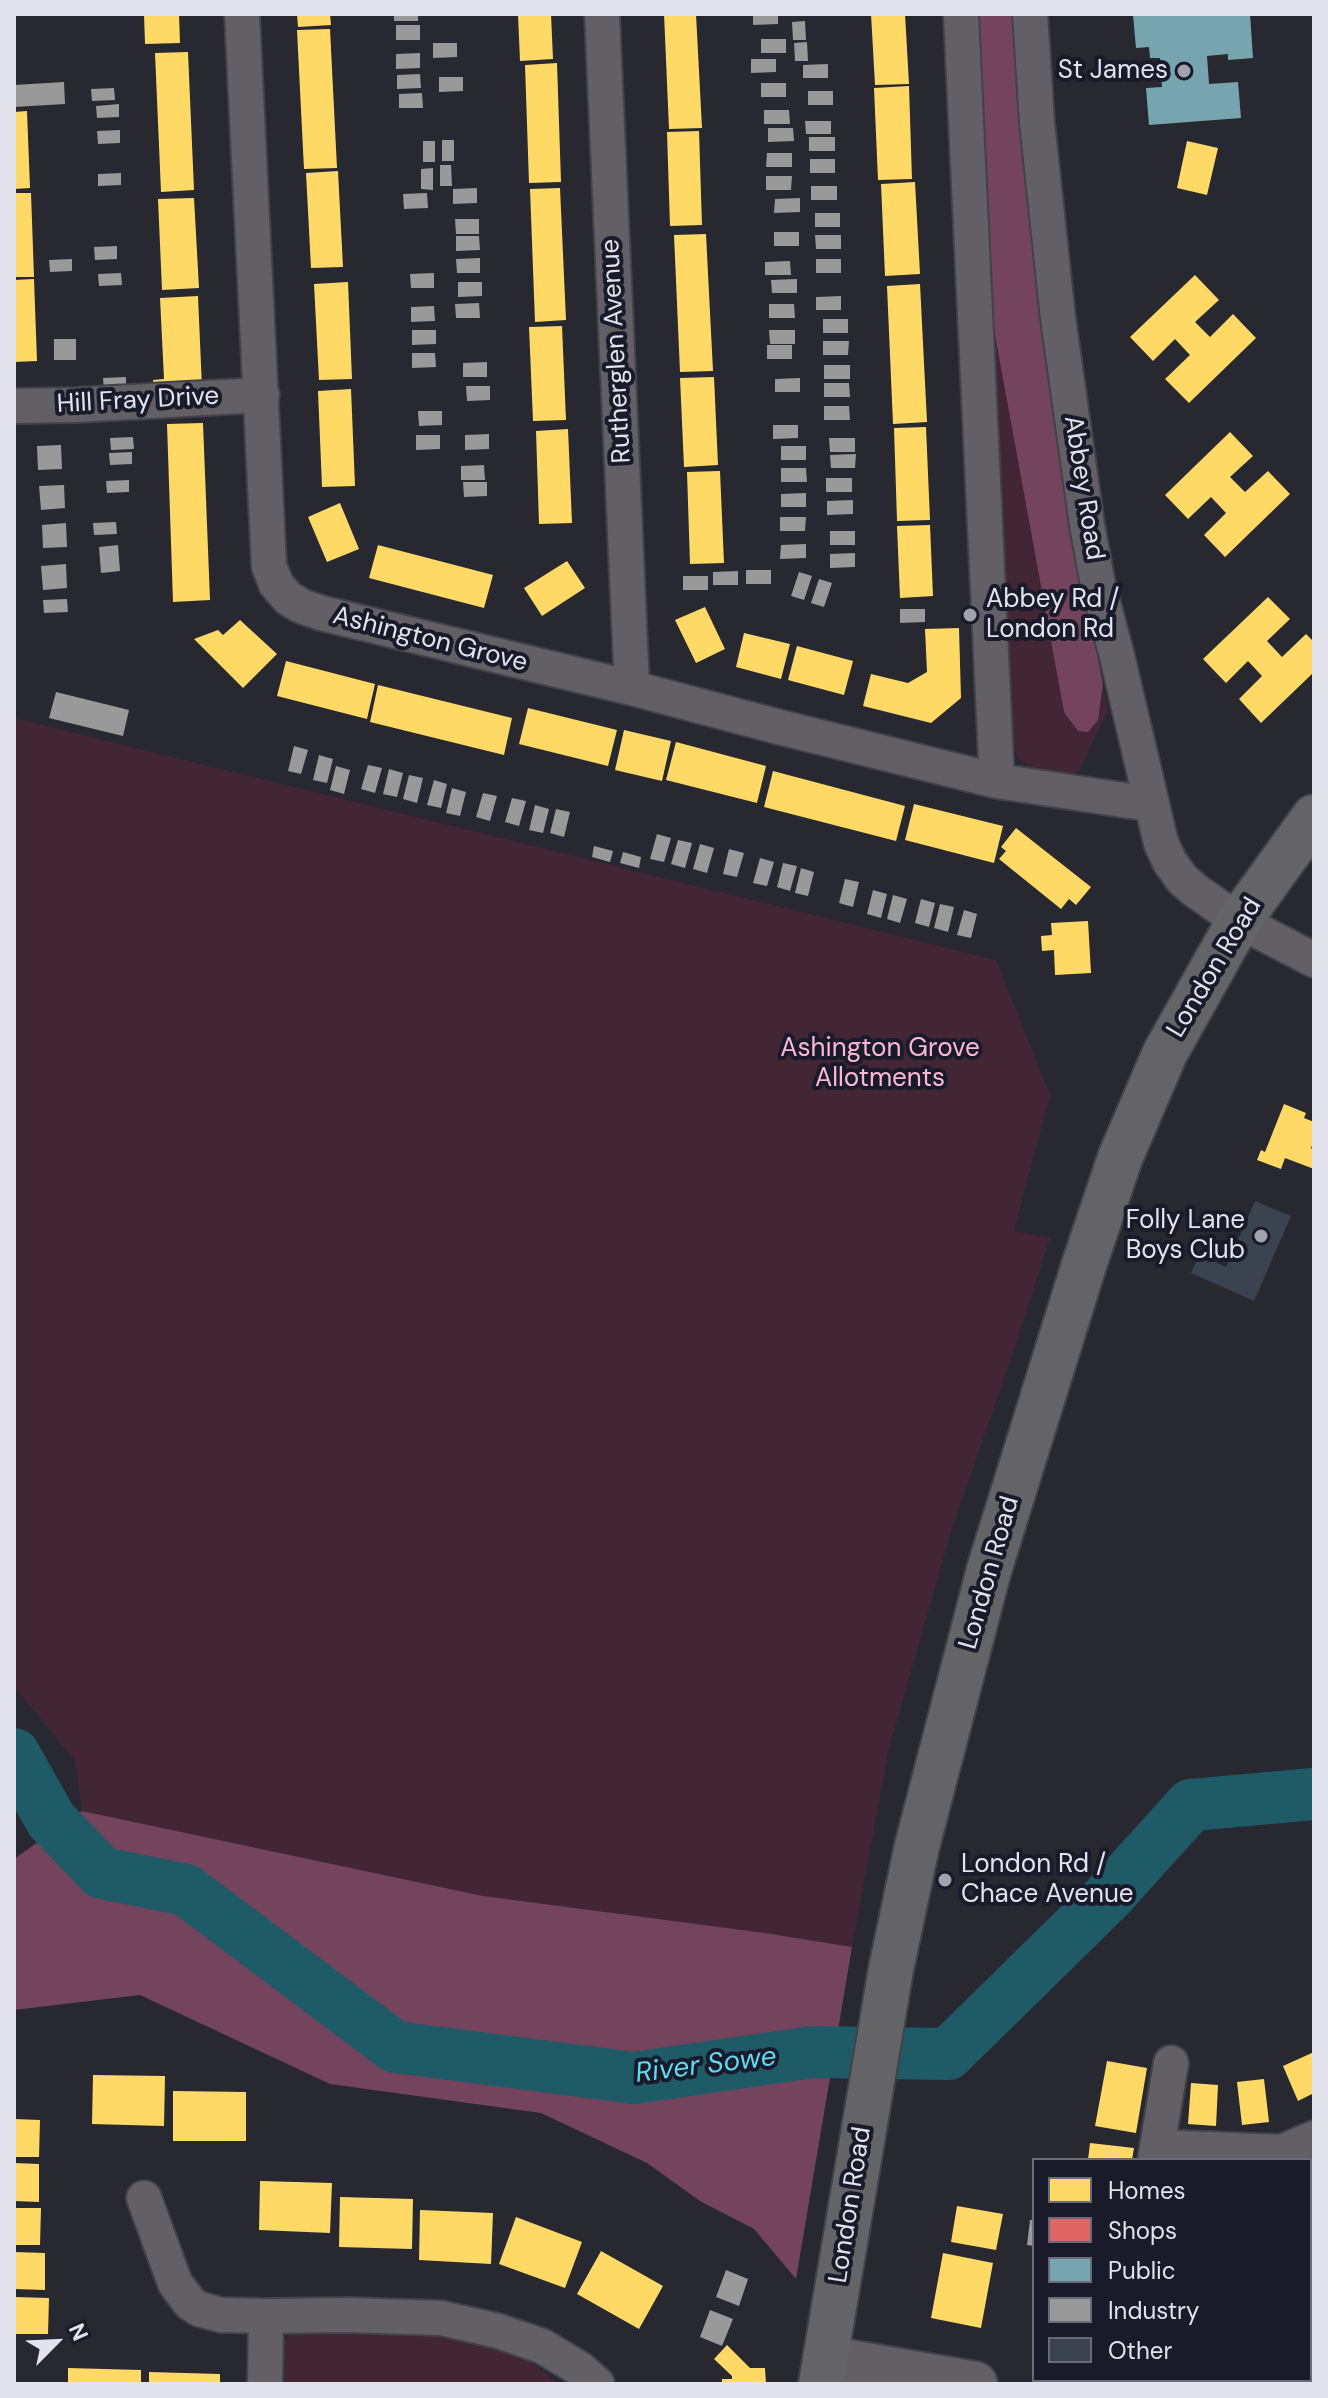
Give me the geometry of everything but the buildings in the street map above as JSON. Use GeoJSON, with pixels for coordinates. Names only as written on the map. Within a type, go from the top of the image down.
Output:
{"type":"FeatureCollection","features":[{"type":"Feature","properties":{"kind":"main road","name":"London Road"},"geometry":{"type":"LineString","coordinates":[[823,2371],[891,1969],[917,1846],[989,1570],[1120,1158],[1165,1053],[1239,921],[1314,817]]}},
{"type":"Feature","properties":{"kind":"street","name":"Ashington Grove"},"geometry":{"type":"LineString","coordinates":[[242,14],[269,566],[276,584],[288,598],[321,613],[997,781],[1150,804]]}},
{"type":"Feature","properties":{"kind":"street","name":"Rutherglen Avenue"},"geometry":{"type":"LineString","coordinates":[[602,14],[632,688]]}},
{"type":"Feature","properties":{"kind":"street"},"geometry":{"type":"LineString","coordinates":[[961,14],[997,781]]}},
{"type":"Feature","properties":{"kind":"street","name":"Abbey Road"},"geometry":{"type":"LineString","coordinates":[[1030,14],[1037,122],[1076,450],[1098,585],[1161,843],[1182,879],[1196,891],[1239,921],[1314,960]]}},
{"type":"Feature","properties":{"kind":"street","name":"Hill Fray Drive"},"geometry":{"type":"LineString","coordinates":[[14,406],[262,395]]}},
{"type":"Feature","properties":{"kind":"street"},"geometry":{"type":"LineString","coordinates":[[1171,2063],[1156,2154],[1282,2152],[1314,2138]]}},
{"type":"Feature","properties":{"kind":"street"},"geometry":{"type":"LineString","coordinates":[[144,2198],[175,2283],[190,2303],[199,2309],[221,2315],[441,2318],[498,2331],[542,2346],[580,2369],[597,2384]]}},
{"type":"Feature","properties":{"kind":"street"},"geometry":{"type":"LineString","coordinates":[[265,2384],[266,2316]]}},
{"type":"Feature","properties":{"kind":"street"},"geometry":{"type":"LineString","coordinates":[[823,2371],[975,2384]]}},
{"type":"Feature","properties":{"kind":"green space"},"geometry":{"type":"Polygon","coordinates":[[[990,308],[1064,712],[1098,720],[1103,684],[1108,710],[1079,771],[1069,775],[1041,772],[1029,767],[1018,757],[1010,742],[990,308]]]}},
{"type":"Feature","properties":{"kind":"green space","name":"Ashington Grove Allotments"},"geometry":{"type":"Polygon","coordinates":[[[14,718],[996,960],[1050,1095],[1014,1231],[1050,1238],[951,1532],[889,1749],[852,1947],[483,1896],[82,1811],[75,1761],[14,1686],[14,718]]]}},
{"type":"Feature","properties":{"kind":"green space"},"geometry":{"type":"Polygon","coordinates":[[[291,2330],[454,2336],[529,2360],[559,2384],[280,2384],[281,2348],[291,2330]]]}},
{"type":"Feature","properties":{"kind":"shaded area"},"geometry":{"type":"Polygon","coordinates":[[[974,14],[1015,14],[1041,323],[1068,511],[1103,684],[1098,720],[1088,732],[1078,731],[1064,712],[990,308],[974,14]]]}},
{"type":"Feature","properties":{"kind":"shaded area"},"geometry":{"type":"Polygon","coordinates":[[[82,1811],[483,1896],[852,1947],[796,2279],[754,2229],[700,2201],[647,2163],[541,2113],[330,2084],[140,1995],[14,2010],[14,1859],[82,1811]]]}},
{"type":"Feature","properties":{"kind":"waterway","name":"River Sowe"},"geometry":{"type":"LineString","coordinates":[[14,1754],[51,1820],[102,1873],[186,1890],[395,2047],[634,2078],[813,2052],[948,2054],[1107,1898],[1191,1805],[1314,1794]]}},
{"type":"Feature","properties":{"kind":"place","name":"St James"},"geometry":{"type":"Point","coordinates":[1184,71]}},
{"type":"Feature","properties":{"kind":"place","name":"Abbey Rd / London Rd"},"geometry":{"type":"Point","coordinates":[970,615]}},
{"type":"Feature","properties":{"kind":"place","name":"Folly Lane Boys Club"},"geometry":{"type":"Point","coordinates":[1261,1236]}},
{"type":"Feature","properties":{"kind":"place","name":"London Rd / Chace Avenue"},"geometry":{"type":"Point","coordinates":[945,1880]}}]}
